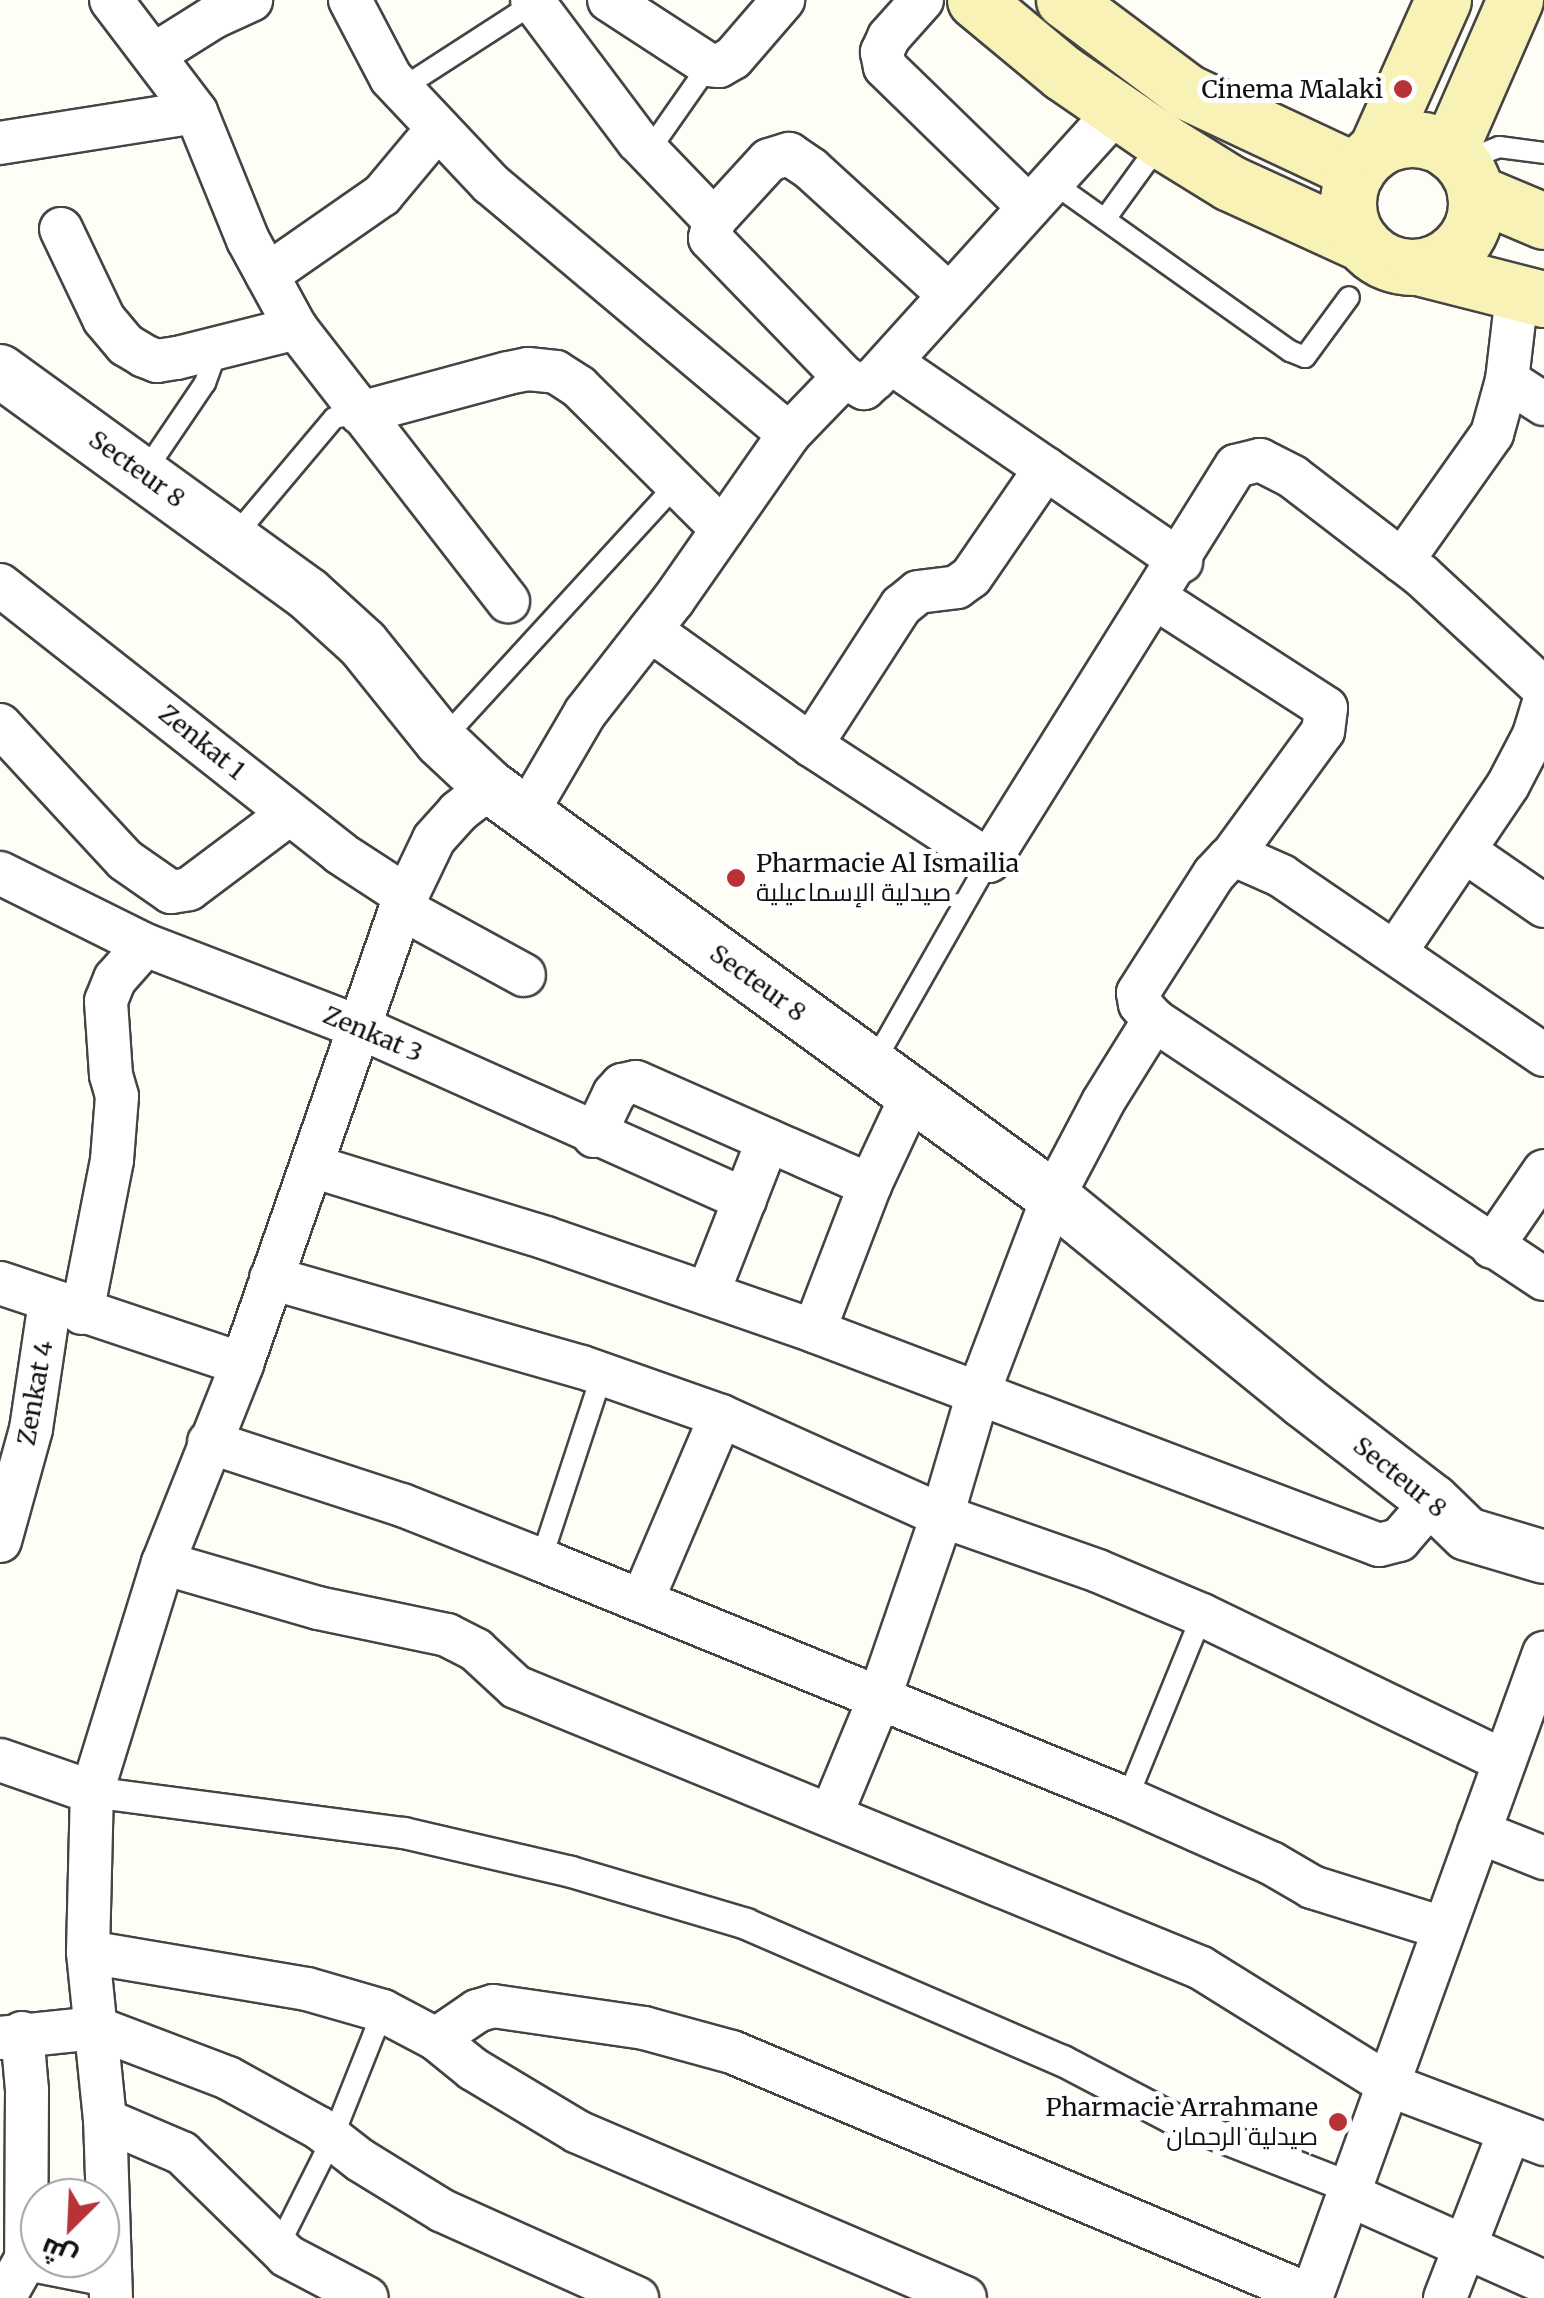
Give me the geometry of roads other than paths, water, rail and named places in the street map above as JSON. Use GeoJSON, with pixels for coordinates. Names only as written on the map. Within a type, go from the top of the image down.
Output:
{"type":"FeatureCollection","features":[{"type":"Feature","properties":{"kind":"main road"},"geometry":{"type":"LineString","coordinates":[[975,0],[1116,111],[1162,141],[1230,183],[1363,244],[1398,266],[1438,262],[1462,241],[1476,213],[1462,168],[1515,0]]}},
{"type":"Feature","properties":{"kind":"main road"},"geometry":{"type":"LineString","coordinates":[[1064,0],[1187,92],[1366,160],[1412,138],[1544,221]]}},
{"type":"Feature","properties":{"kind":"main road"},"geometry":{"type":"LineString","coordinates":[[1363,244],[1348,208],[1437,5]]}},
{"type":"Feature","properties":{"kind":"main road"},"geometry":{"type":"LineString","coordinates":[[1418,266],[1530,297]]}},
{"type":"Feature","properties":{"kind":"street"},"geometry":{"type":"LineString","coordinates":[[110,0],[196,112],[267,275],[296,328],[508,600]]}},
{"type":"Feature","properties":{"kind":"street"},"geometry":{"type":"LineString","coordinates":[[155,54],[251,0]]}},
{"type":"Feature","properties":{"kind":"street"},"geometry":{"type":"LineString","coordinates":[[350,0],[377,56],[401,89],[438,128],[549,237],[658,322],[789,434]]}},
{"type":"Feature","properties":{"kind":"street"},"geometry":{"type":"LineString","coordinates":[[609,0],[709,65],[726,66],[783,0]]}},
{"type":"Feature","properties":{"kind":"street"},"geometry":{"type":"LineString","coordinates":[[922,0],[889,37],[882,56],[885,67],[1040,195]]}},
{"type":"Feature","properties":{"kind":"street"},"geometry":{"type":"LineString","coordinates":[[533,2],[648,152],[714,220]]}},
{"type":"Feature","properties":{"kind":"street"},"geometry":{"type":"LineString","coordinates":[[947,293],[811,169],[789,154],[769,160],[714,220],[709,231],[712,243],[844,377],[864,388],[1116,111]]}},
{"type":"Feature","properties":{"kind":"street"},"geometry":{"type":"LineString","coordinates":[[0,143],[196,112]]}},
{"type":"Feature","properties":{"kind":"street"},"geometry":{"type":"LineString","coordinates":[[267,275],[382,195],[438,128]]}},
{"type":"Feature","properties":{"kind":"street"},"geometry":{"type":"LineString","coordinates":[[61,229],[104,319],[126,345],[157,361],[296,328]]}},
{"type":"Feature","properties":{"kind":"street"},"geometry":{"type":"LineString","coordinates":[[1402,561],[1492,434],[1530,297]]}},
{"type":"Feature","properties":{"kind":"street"},"geometry":{"type":"LineString","coordinates":[[890,362],[1180,562]]}},
{"type":"Feature","properties":{"kind":"street"},"geometry":{"type":"LineString","coordinates":[[360,413],[508,373],[542,369],[579,386],[722,529]]}},
{"type":"Feature","properties":{"kind":"street","name":"Secteur 8"},"geometry":{"type":"LineString","coordinates":[[0,371],[308,594],[363,644],[441,741],[508,801],[1053,1197],[1302,1401],[1433,1501],[1467,1534],[1544,1558]]}},
{"type":"Feature","properties":{"kind":"street"},"geometry":{"type":"LineString","coordinates":[[84,2278],[110,2286],[106,2120],[88,1952],[92,1792],[163,1563],[242,1364],[404,902],[434,839],[458,812],[508,801],[574,728],[650,630],[789,434],[844,377]]}},
{"type":"Feature","properties":{"kind":"street"},"geometry":{"type":"LineString","coordinates":[[1507,380],[1544,404]]}},
{"type":"Feature","properties":{"kind":"street"},"geometry":{"type":"LineString","coordinates":[[650,630],[810,745],[989,861],[1157,599],[1236,466],[1250,460],[1284,471],[1402,561],[1544,689]]}},
{"type":"Feature","properties":{"kind":"street"},"geometry":{"type":"LineString","coordinates":[[810,745],[900,606],[918,592],[957,587],[971,578],[1046,468]]}},
{"type":"Feature","properties":{"kind":"street","name":"Zenkat 1"},"geometry":{"type":"LineString","coordinates":[[0,585],[404,902],[524,975]]}},
{"type":"Feature","properties":{"kind":"street"},"geometry":{"type":"LineString","coordinates":[[1157,599],[1326,708],[1323,731],[1232,856],[1214,874],[1139,987],[1140,1004],[1154,1020],[1544,1278]]}},
{"type":"Feature","properties":{"kind":"street"},"geometry":{"type":"LineString","coordinates":[[1396,951],[1466,852],[1526,753],[1544,702]]}},
{"type":"Feature","properties":{"kind":"street"},"geometry":{"type":"LineString","coordinates":[[0,725],[124,860],[171,892],[188,890],[289,814]]}},
{"type":"Feature","properties":{"kind":"street"},"geometry":{"type":"LineString","coordinates":[[1466,852],[1544,906]]}},
{"type":"Feature","properties":{"kind":"street"},"geometry":{"type":"LineString","coordinates":[[1232,856],[1282,876],[1544,1055]]}},
{"type":"Feature","properties":{"kind":"street","name":"Zenkat 3"},"geometry":{"type":"LineString","coordinates":[[0,874],[145,945],[359,1027],[594,1136],[744,1200]]}},
{"type":"Feature","properties":{"kind":"street","name":"Zenkat 4"},"geometry":{"type":"LineString","coordinates":[[0,1541],[112,1160],[116,1112],[106,1001],[116,979],[145,945]]}},
{"type":"Feature","properties":{"kind":"street"},"geometry":{"type":"LineString","coordinates":[[832,1815],[879,1699],[942,1516],[978,1394],[1053,1197],[1102,1102],[1154,1020]]}},
{"type":"Feature","properties":{"kind":"street"},"geometry":{"type":"LineString","coordinates":[[814,1331],[870,1185],[893,1080]]}},
{"type":"Feature","properties":{"kind":"street"},"geometry":{"type":"LineString","coordinates":[[594,1136],[614,1094],[622,1084],[636,1082],[870,1185]]}},
{"type":"Feature","properties":{"kind":"street"},"geometry":{"type":"LineString","coordinates":[[708,1293],[768,1140]]}},
{"type":"Feature","properties":{"kind":"street"},"geometry":{"type":"LineString","coordinates":[[312,1166],[708,1293],[1379,1544],[1399,1540],[1433,1501]]}},
{"type":"Feature","properties":{"kind":"street"},"geometry":{"type":"LineString","coordinates":[[1492,1247],[1544,1171]]}},
{"type":"Feature","properties":{"kind":"street"},"geometry":{"type":"LineString","coordinates":[[272,1278],[602,1374],[721,1416],[942,1516],[1098,1572],[1202,1616],[1502,1760]]}},
{"type":"Feature","properties":{"kind":"street"},"geometry":{"type":"LineString","coordinates":[[0,1283],[242,1364]]}},
{"type":"Feature","properties":{"kind":"street"},"geometry":{"type":"LineString","coordinates":[[642,1600],[721,1416]]}},
{"type":"Feature","properties":{"kind":"street"},"geometry":{"type":"LineString","coordinates":[[209,1442],[402,1505],[1127,1799],[1271,1863],[1312,1887],[1443,1928]]}},
{"type":"Feature","properties":{"kind":"street"},"geometry":{"type":"LineString","coordinates":[[163,1563],[318,1608],[447,1635],[476,1650],[516,1687],[608,1728],[832,1815],[1202,1968],[1390,2084],[1526,2139],[1460,2248],[1445,2298]]}},
{"type":"Feature","properties":{"kind":"street"},"geometry":{"type":"LineString","coordinates":[[436,2039],[477,2011],[493,2006],[644,2028],[732,2052],[1312,2297],[1502,1760],[1539,1680]]}},
{"type":"Feature","properties":{"kind":"street"},"geometry":{"type":"LineString","coordinates":[[0,1760],[92,1792],[404,1833],[571,1872],[746,1924],[1063,2061],[1172,2118],[1348,2191],[1460,2248],[1544,2282]]}},
{"type":"Feature","properties":{"kind":"street"},"geometry":{"type":"LineString","coordinates":[[1478,1832],[1544,1858]]}},
{"type":"Feature","properties":{"kind":"street"},"geometry":{"type":"LineString","coordinates":[[88,1952],[308,1989],[383,2010],[436,2039],[533,2108],[578,2132],[965,2298]]}},
{"type":"Feature","properties":{"kind":"street"},"geometry":{"type":"LineString","coordinates":[[26,2178],[26,2090],[11,2035],[97,2028],[228,2078],[332,2138],[443,2211],[637,2298]]}},
{"type":"Feature","properties":{"kind":"street"},"geometry":{"type":"LineString","coordinates":[[106,2120],[182,2153],[278,2247],[367,2298]]}},
{"type":"Feature","properties":{"kind":"street"},"geometry":{"type":"LineString","coordinates":[[4,2298],[20,2270]]}},
{"type":"Feature","properties":{"kind":"lane"},"geometry":{"type":"LineString","coordinates":[[401,89],[533,2]]}},
{"type":"Feature","properties":{"kind":"lane"},"geometry":{"type":"LineString","coordinates":[[648,152],[709,65]]}},
{"type":"Feature","properties":{"kind":"lane"},"geometry":{"type":"LineString","coordinates":[[1105,219],[1162,141]]}},
{"type":"Feature","properties":{"kind":"lane"},"geometry":{"type":"LineString","coordinates":[[1462,168],[1500,147],[1544,153]]}},
{"type":"Feature","properties":{"kind":"lane"},"geometry":{"type":"LineString","coordinates":[[1040,195],[1105,219],[1290,351],[1305,357],[1349,298]]}},
{"type":"Feature","properties":{"kind":"lane"},"geometry":{"type":"LineString","coordinates":[[144,473],[205,382],[218,346]]}},
{"type":"Feature","properties":{"kind":"lane"},"geometry":{"type":"LineString","coordinates":[[232,539],[334,418],[360,413]]}},
{"type":"Feature","properties":{"kind":"lane"},"geometry":{"type":"LineString","coordinates":[[441,741],[677,484]]}},
{"type":"Feature","properties":{"kind":"lane"},"geometry":{"type":"LineString","coordinates":[[893,1080],[989,861]]}},
{"type":"Feature","properties":{"kind":"lane"},"geometry":{"type":"LineString","coordinates":[[541,1560],[602,1374]]}},
{"type":"Feature","properties":{"kind":"lane"},"geometry":{"type":"LineString","coordinates":[[1127,1799],[1202,1616]]}},
{"type":"Feature","properties":{"kind":"lane"},"geometry":{"type":"LineString","coordinates":[[278,2247],[332,2138],[383,2010]]}},
{"type":"Feature","properties":{"kind":"place","name":"Cinema Malaki"},"geometry":{"type":"Point","coordinates":[1403,89]}},
{"type":"Feature","properties":{"kind":"place","name":"Pharmacie Al Ismailia صيدلية الإسماعيلية"},"geometry":{"type":"Point","coordinates":[736,878]}},
{"type":"Feature","properties":{"kind":"place","name":"Pharmacie Arrahmane صيدلية الرحمان"},"geometry":{"type":"Point","coordinates":[1338,2122]}}]}
